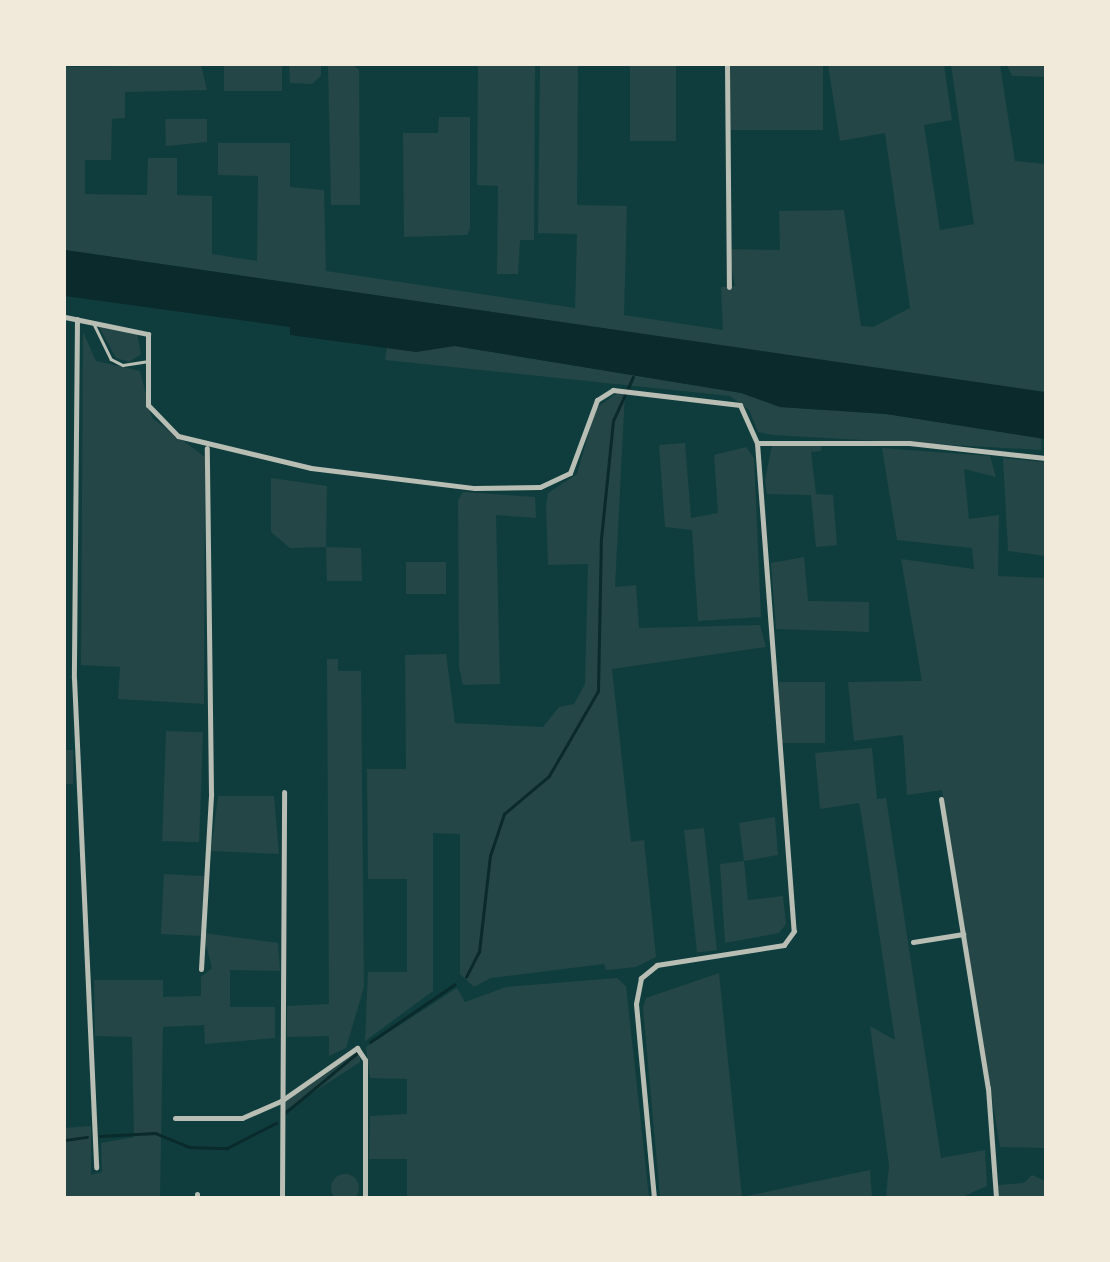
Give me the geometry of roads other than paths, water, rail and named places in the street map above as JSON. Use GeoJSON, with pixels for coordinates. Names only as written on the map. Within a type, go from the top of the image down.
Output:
{"type":"FeatureCollection","features":[{"type":"Feature","properties":{"kind":"street"},"geometry":{"type":"LineString","coordinates":[[727,65],[729,287]]}},
{"type":"Feature","properties":{"kind":"street"},"geometry":{"type":"LineString","coordinates":[[65,317],[145,331],[148,405],[178,436],[207,448],[475,488],[540,487],[566,477],[597,400],[622,389],[734,401],[757,443],[794,931],[784,945],[657,965],[641,978],[636,1004],[654,1197]]}},
{"type":"Feature","properties":{"kind":"street"},"geometry":{"type":"LineString","coordinates":[[77,319],[75,678],[96,1168]]}},
{"type":"Feature","properties":{"kind":"street"},"geometry":{"type":"LineString","coordinates":[[757,443],[909,443],[1045,458]]}},
{"type":"Feature","properties":{"kind":"street"},"geometry":{"type":"LineString","coordinates":[[201,969],[211,793],[207,448]]}},
{"type":"Feature","properties":{"kind":"street"},"geometry":{"type":"LineString","coordinates":[[65,677],[75,678]]}},
{"type":"Feature","properties":{"kind":"street"},"geometry":{"type":"LineString","coordinates":[[282,1197],[284,792]]}},
{"type":"Feature","properties":{"kind":"street"},"geometry":{"type":"LineString","coordinates":[[941,799],[988,1088],[996,1197]]}},
{"type":"Feature","properties":{"kind":"street"},"geometry":{"type":"LineString","coordinates":[[913,942],[962,934]]}},
{"type":"Feature","properties":{"kind":"street"},"geometry":{"type":"LineString","coordinates":[[175,1118],[242,1118],[281,1101],[326,1064],[354,1048],[365,1060],[365,1197]]}},
{"type":"Feature","properties":{"kind":"lane"},"geometry":{"type":"LineString","coordinates":[[92,321],[111,359],[123,365],[148,361]]}},
{"type":"Feature","properties":{"kind":"waterway"},"geometry":{"type":"LineString","coordinates":[[466,977],[479,952],[490,856],[504,814],[549,776],[598,691],[601,539],[613,421],[633,377]]}},
{"type":"Feature","properties":{"kind":"waterway"},"geometry":{"type":"LineString","coordinates":[[370,1042],[454,985]]}},
{"type":"Feature","properties":{"kind":"waterway"},"geometry":{"type":"LineString","coordinates":[[285,1113],[356,1054]]}},
{"type":"Feature","properties":{"kind":"waterway"},"geometry":{"type":"LineString","coordinates":[[100,1136],[155,1133],[189,1147],[227,1148],[276,1123]]}},
{"type":"Feature","properties":{"kind":"waterway"},"geometry":{"type":"LineString","coordinates":[[65,1140],[87,1137]]}}]}
